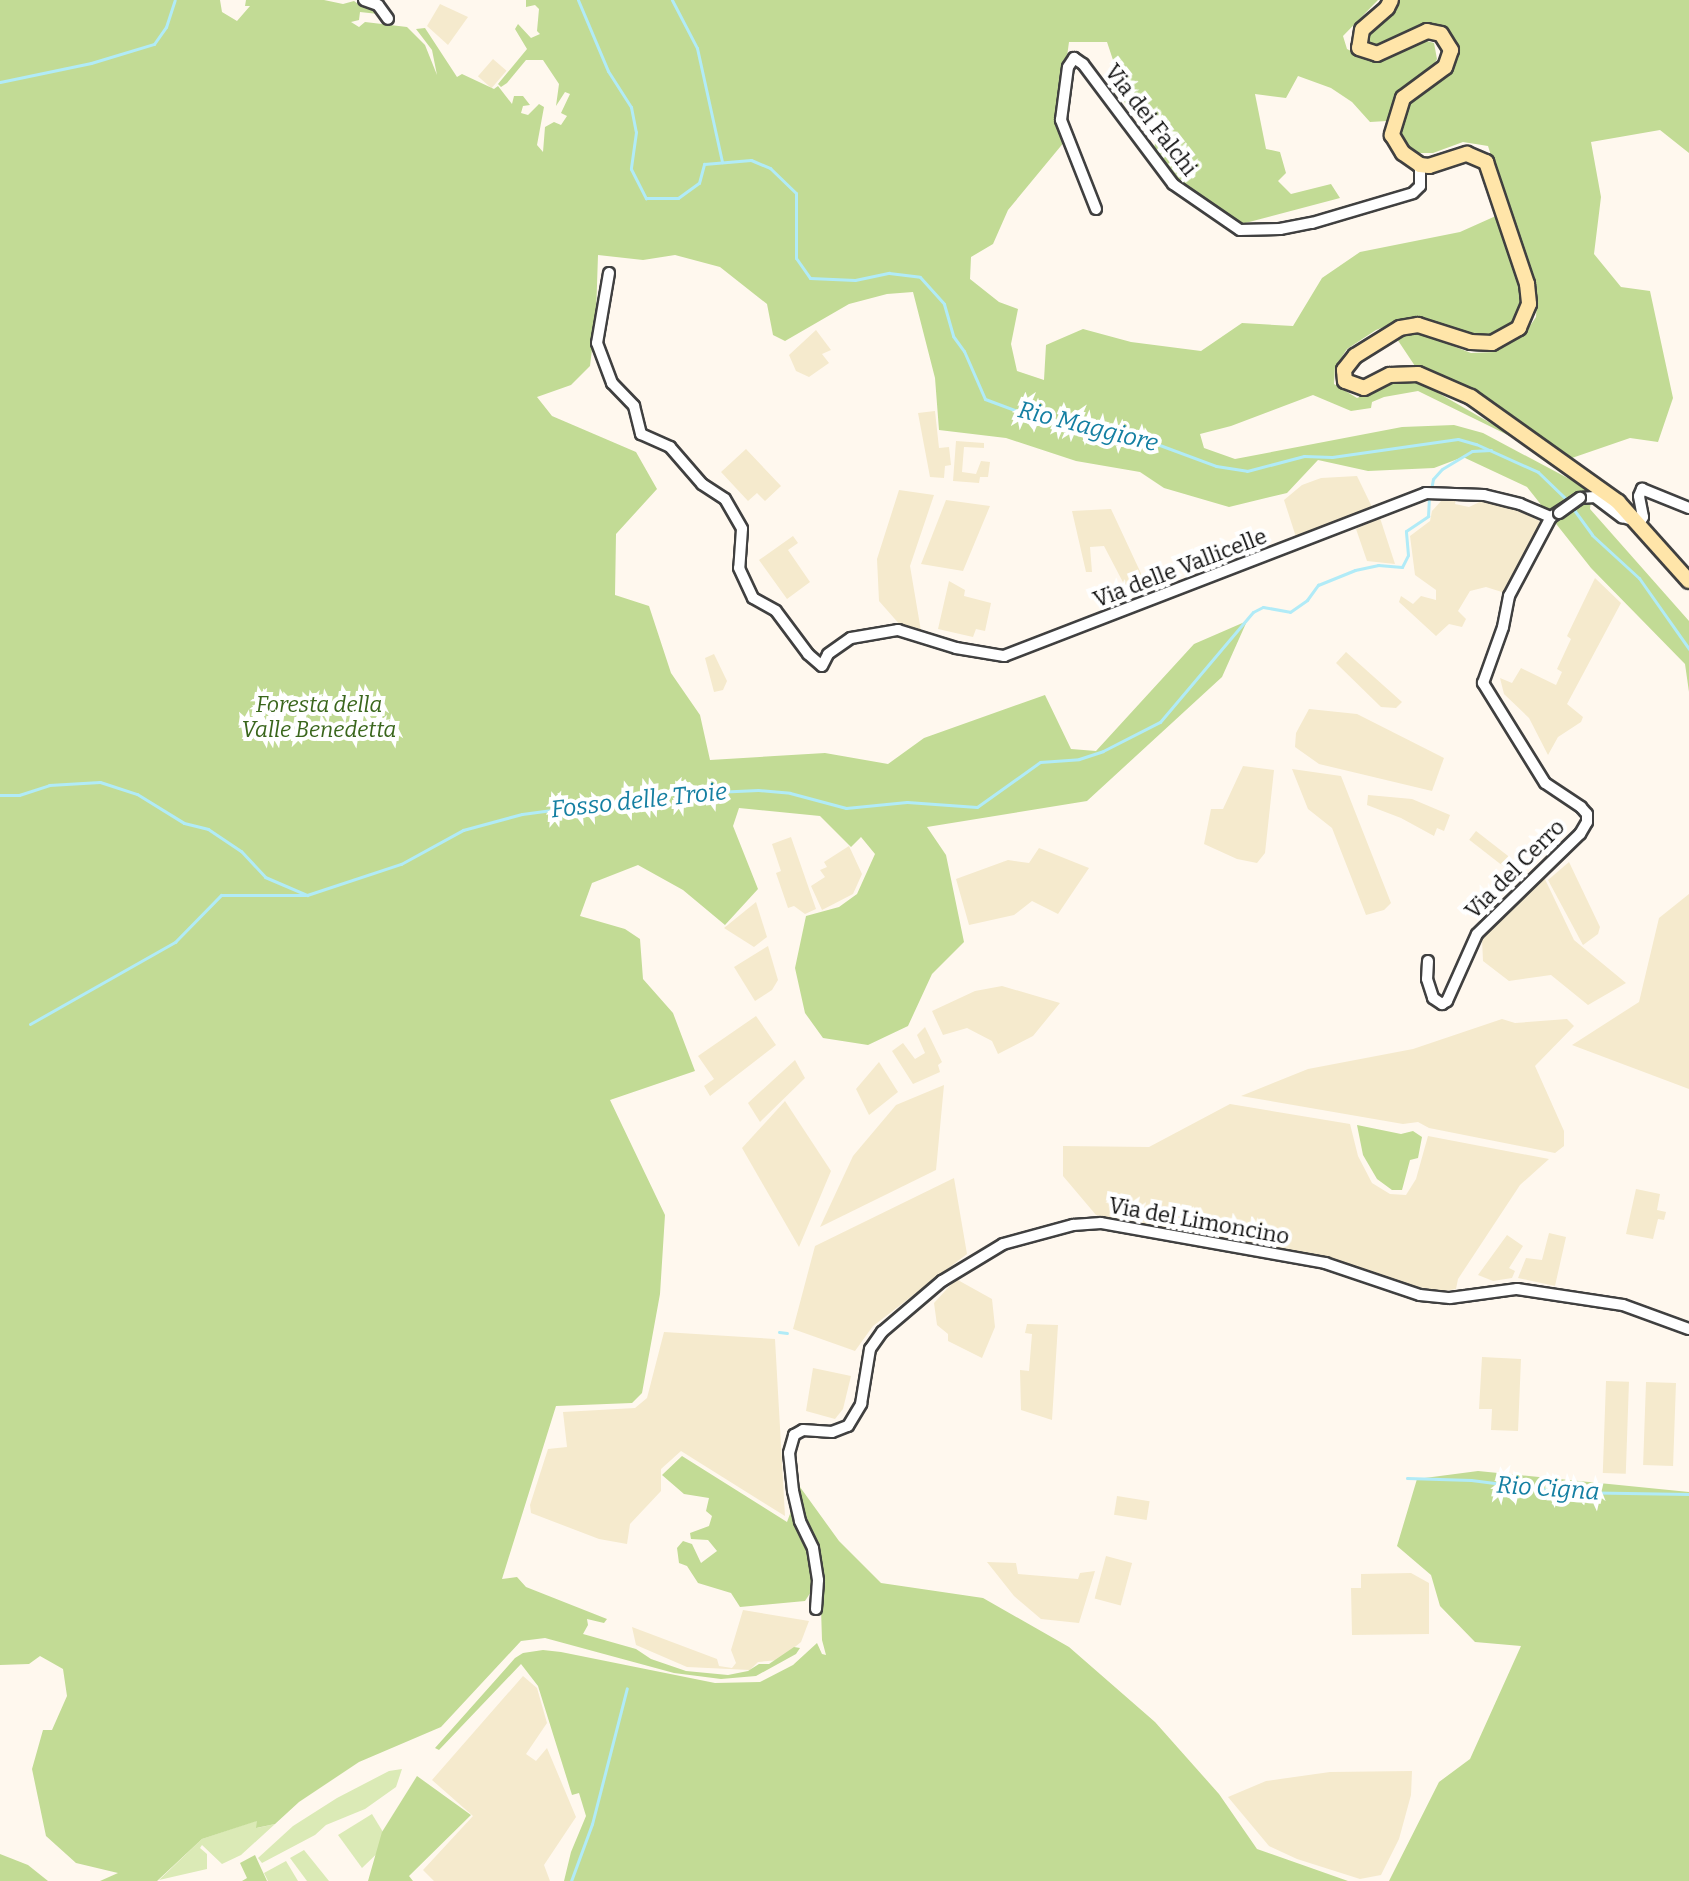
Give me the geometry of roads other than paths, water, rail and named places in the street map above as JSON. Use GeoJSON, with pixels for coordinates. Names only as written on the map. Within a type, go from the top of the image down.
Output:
{"type":"FeatureCollection","features":[{"type":"Feature","properties":{"kind":"main road"},"geometry":{"type":"LineString","coordinates":[[1391,0],[1387,8],[1358,35],[1359,48],[1377,54],[1427,31],[1441,34],[1451,50],[1445,67],[1403,98],[1392,135],[1403,153],[1420,165],[1429,166],[1467,154],[1486,162],[1527,284],[1527,313],[1511,336],[1492,343],[1471,342],[1418,325],[1400,328],[1355,356],[1344,370],[1345,381],[1364,388],[1390,375],[1403,373],[1434,379],[1471,397],[1608,494],[1689,581]]}},
{"type":"Feature","properties":{"kind":"street"},"geometry":{"type":"LineString","coordinates":[[364,0],[378,5],[388,19]]}},
{"type":"Feature","properties":{"kind":"street","name":"Via dei Falchi"},"geometry":{"type":"LineString","coordinates":[[1096,209],[1061,120],[1068,67],[1074,58],[1083,64],[1173,184],[1240,230],[1280,229],[1312,223],[1413,193],[1420,186],[1420,165]]}},
{"type":"Feature","properties":{"kind":"street","name":"Via delle Vallicelle"},"geometry":{"type":"LineString","coordinates":[[609,273],[597,343],[612,383],[634,406],[641,434],[670,447],[702,484],[725,499],[742,529],[739,568],[753,598],[776,611],[808,654],[822,666],[828,654],[851,638],[898,630],[956,648],[1004,656],[1426,493],[1493,497],[1555,515]]}},
{"type":"Feature","properties":{"kind":"street"},"geometry":{"type":"LineString","coordinates":[[1555,515],[1580,498],[1595,497],[1622,517],[1636,522],[1643,517],[1640,492],[1646,488],[1689,508]]}},
{"type":"Feature","properties":{"kind":"street","name":"Via del Cerro"},"geometry":{"type":"LineString","coordinates":[[1428,961],[1427,979],[1433,998],[1442,1004],[1447,1001],[1477,934],[1580,834],[1587,822],[1587,814],[1581,807],[1545,783],[1483,683],[1503,627],[1509,596],[1555,515]]}},
{"type":"Feature","properties":{"kind":"street","name":"Via del Limoncino"},"geometry":{"type":"LineString","coordinates":[[816,1609],[818,1580],[813,1548],[800,1521],[793,1491],[789,1453],[794,1435],[803,1430],[832,1432],[848,1426],[861,1404],[866,1366],[875,1340],[942,1281],[1003,1244],[1073,1225],[1101,1223],[1325,1263],[1420,1295],[1450,1298],[1517,1289],[1623,1305],[1689,1329]]}},
{"type":"Feature","properties":{"kind":"waterway"},"geometry":{"type":"LineString","coordinates":[[0,82],[91,63],[154,44],[166,27],[175,0]]}},
{"type":"Feature","properties":{"kind":"waterway","name":"Rio Maggiore"},"geometry":{"type":"LineString","coordinates":[[578,0],[608,71],[631,107],[636,132],[631,169],[646,198],[678,198],[699,183],[704,164],[751,160],[770,168],[796,193],[796,258],[810,278],[855,280],[889,273],[920,277],[944,304],[953,336],[964,351],[985,399],[1033,417],[1138,437],[1216,466],[1247,471],[1304,456],[1332,457],[1458,439],[1538,472],[1568,501]]}},
{"type":"Feature","properties":{"kind":"waterway"},"geometry":{"type":"LineString","coordinates":[[672,0],[697,48],[722,162]]}},
{"type":"Feature","properties":{"kind":"waterway","name":"Fosso delle Troie"},"geometry":{"type":"LineString","coordinates":[[1431,490],[1433,479],[1442,469],[1472,451],[1491,450]]}},
{"type":"Feature","properties":{"kind":"waterway","name":"Fosso delle Troie"},"geometry":{"type":"LineString","coordinates":[[0,795],[19,795],[49,785],[100,782],[137,794],[184,823],[208,829],[241,851],[265,877],[307,895],[401,864],[463,830],[522,814],[672,794],[758,790],[790,793],[846,808],[907,802],[977,807],[1040,762],[1079,759],[1103,751],[1160,722],[1253,612],[1263,607],[1290,612],[1307,600],[1318,585],[1355,570],[1378,565],[1402,567],[1408,555],[1406,531],[1428,516],[1429,497]]}},
{"type":"Feature","properties":{"kind":"waterway","name":"Rio Maggiore"},"geometry":{"type":"LineString","coordinates":[[1572,507],[1592,535],[1639,578],[1689,649]]}},
{"type":"Feature","properties":{"kind":"waterway"},"geometry":{"type":"LineString","coordinates":[[30,1024],[175,942],[221,895],[305,895]]}},
{"type":"Feature","properties":{"kind":"waterway","name":"Rio Cigna"},"geometry":{"type":"LineString","coordinates":[[779,1332],[787,1333]]}},
{"type":"Feature","properties":{"kind":"waterway","name":"Rio Cigna"},"geometry":{"type":"LineString","coordinates":[[1407,1478],[1471,1480],[1565,1492],[1689,1494]]}},
{"type":"Feature","properties":{"kind":"waterway"},"geometry":{"type":"LineString","coordinates":[[571,1881],[592,1824],[627,1688]]}},
{"type":"Feature","properties":{"kind":"park label","name":"Foresta della Valle Benedetta"},"geometry":{"type":"Point","coordinates":[319,716]}}]}
